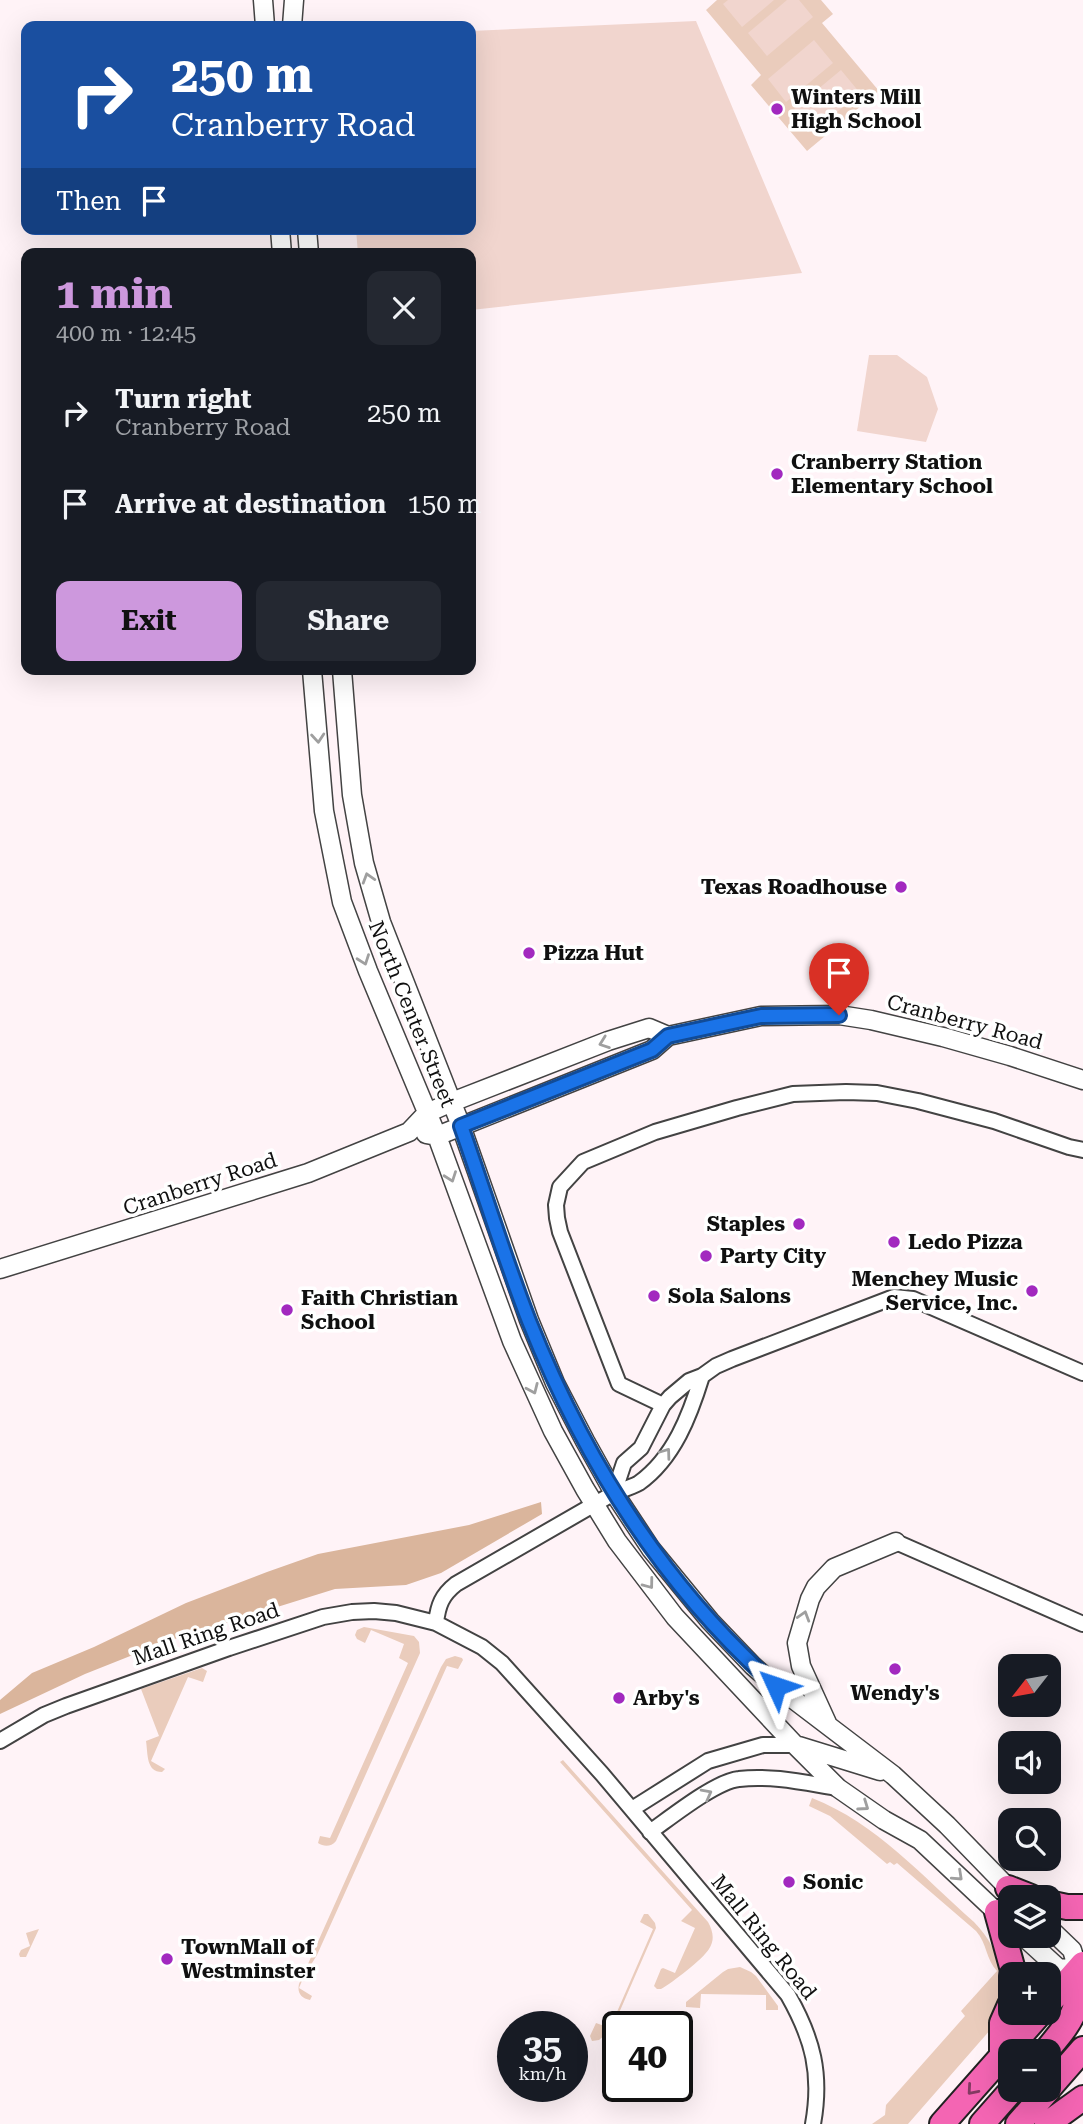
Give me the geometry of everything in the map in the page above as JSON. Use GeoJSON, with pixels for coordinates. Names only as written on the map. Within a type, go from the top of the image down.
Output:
{"type":"FeatureCollection","features":[{"type":"Feature","properties":{"kind":"highway"},"geometry":{"type":"LineString","coordinates":[[1061,1906],[1083,1907]]}},
{"type":"Feature","properties":{"kind":"highway"},"geometry":{"type":"LineString","coordinates":[[1061,1991],[1082,1969]]}},
{"type":"Feature","properties":{"kind":"highway"},"geometry":{"type":"LineString","coordinates":[[1055,2039],[1078,2010],[1082,1994],[1082,1969]]}},
{"type":"Feature","properties":{"kind":"highway"},"geometry":{"type":"LineString","coordinates":[[1017,2039],[1029,2025]]}},
{"type":"Feature","properties":{"kind":"highway"},"geometry":{"type":"LineString","coordinates":[[1061,2074],[1083,2049]]}},
{"type":"Feature","properties":{"kind":"highway"},"geometry":{"type":"LineString","coordinates":[[942,2124],[998,2061]]}},
{"type":"Feature","properties":{"kind":"highway"},"geometry":{"type":"LineString","coordinates":[[1047,2124],[1083,2098]]}},
{"type":"Feature","properties":{"kind":"highway"},"geometry":{"type":"LineString","coordinates":[[982,2124],[1001,2102]]}},
{"type":"Feature","properties":{"kind":"highway"},"geometry":{"type":"LineString","coordinates":[[1018,2124],[1037,2102]]}},
{"type":"Feature","properties":{"kind":"street"},"geometry":{"type":"LineString","coordinates":[[263,0],[265,21]]}},
{"type":"Feature","properties":{"kind":"street"},"geometry":{"type":"LineString","coordinates":[[292,21],[294,0]]}},
{"type":"Feature","properties":{"kind":"street","name":"North Center Street"},"geometry":{"type":"LineString","coordinates":[[312,675],[324,811],[342,902],[436,1136],[512,1342],[553,1431],[617,1541],[675,1617],[838,1788],[884,1820],[920,1840],[998,1913]]}},
{"type":"Feature","properties":{"kind":"street","name":"North Center Street"},"geometry":{"type":"LineString","coordinates":[[342,675],[352,795],[364,863],[381,922],[461,1126],[529,1320],[570,1414],[614,1493],[664,1566],[710,1621],[753,1666],[893,1775],[1010,1885]]}},
{"type":"Feature","properties":{"kind":"street","name":"Cranberry Road"},"geometry":{"type":"LineString","coordinates":[[436,1136],[652,1050],[668,1036],[761,1016],[839,1015],[871,1020],[1010,1056],[1083,1080]]}},
{"type":"Feature","properties":{"kind":"street","name":"Cranberry Road"},"geometry":{"type":"LineString","coordinates":[[0,1269],[308,1173],[409,1132],[427,1113],[452,1102],[608,1041],[649,1028],[668,1036]]}},
{"type":"Feature","properties":{"kind":"street"},"geometry":{"type":"LineString","coordinates":[[663,1405],[619,1384],[560,1232],[556,1205],[560,1187],[583,1162],[655,1132],[737,1108],[793,1094],[846,1091],[877,1093],[918,1101],[994,1121],[1083,1150]]}},
{"type":"Feature","properties":{"kind":"street"},"geometry":{"type":"LineString","coordinates":[[409,1132],[436,1136]]}},
{"type":"Feature","properties":{"kind":"street"},"geometry":{"type":"LineString","coordinates":[[614,1493],[624,1463],[641,1448],[663,1405],[689,1381],[744,1354],[884,1300],[904,1297],[913,1299],[1083,1373]]}},
{"type":"Feature","properties":{"kind":"street"},"geometry":{"type":"LineString","coordinates":[[436,1623],[441,1600],[456,1584],[614,1493],[638,1484],[665,1455],[690,1413],[702,1376]]}},
{"type":"Feature","properties":{"kind":"street"},"geometry":{"type":"LineString","coordinates":[[828,1726],[801,1666],[797,1643],[810,1599],[816,1587],[834,1568],[896,1542],[1083,1624]]}},
{"type":"Feature","properties":{"kind":"street","name":"Mall Ring Road"},"geometry":{"type":"LineString","coordinates":[[0,1741],[44,1715],[78,1701],[229,1647],[323,1617],[374,1611],[396,1613],[436,1623],[482,1647],[502,1662],[632,1810],[788,1995],[811,2044],[817,2071],[813,2124]]}},
{"type":"Feature","properties":{"kind":"street"},"geometry":{"type":"LineString","coordinates":[[632,1810],[708,1760],[763,1745],[795,1745],[893,1775]]}},
{"type":"Feature","properties":{"kind":"street"},"geometry":{"type":"LineString","coordinates":[[650,1832],[704,1795],[737,1779],[786,1780],[838,1788]]}},
{"type":"Feature","properties":{"kind":"street"},"geometry":{"type":"LineString","coordinates":[[1061,1939],[1072,1950],[1082,1969]]}},
{"type":"Feature","properties":{"kind":"street"},"geometry":{"type":"LineString","coordinates":[[1036,1948],[1058,1968],[1082,1969]]}},
{"type":"Feature","properties":{"kind":"shaded area"},"geometry":{"type":"Polygon","coordinates":[[[717,0],[821,0],[833,14],[822,23],[879,91],[807,151],[751,85],[761,75],[706,10],[717,0]]]}},
{"type":"Feature","properties":{"kind":"shaded area"},"geometry":{"type":"Polygon","coordinates":[[[728,0],[774,0],[742,27],[723,4],[728,0]]]}},
{"type":"Feature","properties":{"kind":"shaded area"},"geometry":{"type":"Polygon","coordinates":[[[787,0],[799,0],[813,17],[767,56],[748,33],[787,0]]]}},
{"type":"Feature","properties":{"kind":"shaded area"},"geometry":{"type":"Polygon","coordinates":[[[696,21],[802,273],[476,309],[476,248],[358,248],[356,235],[476,235],[476,31],[696,21]]]}},
{"type":"Feature","properties":{"kind":"shaded area"},"geometry":{"type":"Polygon","coordinates":[[[814,40],[833,63],[786,102],[768,79],[814,40]]]}},
{"type":"Feature","properties":{"kind":"shaded area"},"geometry":{"type":"Polygon","coordinates":[[[841,70],[860,93],[813,132],[794,109],[841,70]]]}},
{"type":"Feature","properties":{"kind":"shaded area"},"geometry":{"type":"Polygon","coordinates":[[[869,355],[897,355],[927,377],[938,409],[926,442],[857,431],[869,355]]]}},
{"type":"Feature","properties":{"kind":"shaded area"},"geometry":{"type":"Polygon","coordinates":[[[541,1502],[542,1514],[441,1573],[406,1585],[335,1589],[168,1641],[85,1674],[0,1714],[0,1700],[32,1673],[186,1603],[318,1554],[469,1525],[541,1502]]]}},
{"type":"Feature","properties":{"kind":"shaded area"},"geometry":{"type":"Polygon","coordinates":[[[364,1627],[414,1636],[419,1642],[420,1653],[336,1841],[325,1846],[318,1843],[320,1836],[330,1838],[408,1663],[399,1658],[404,1644],[371,1630],[365,1643],[357,1639],[357,1630],[364,1627]]]}},
{"type":"Feature","properties":{"kind":"shaded area"},"geometry":{"type":"Polygon","coordinates":[[[455,1656],[463,1660],[458,1669],[447,1666],[317,1955],[299,1988],[299,1984],[446,1659],[455,1656]]]}},
{"type":"Feature","properties":{"kind":"shaded area"},"geometry":{"type":"Polygon","coordinates":[[[202,1668],[207,1671],[203,1682],[188,1677],[151,1761],[165,1769],[162,1772],[157,1771],[150,1766],[146,1741],[159,1736],[141,1689],[202,1668]]]}},
{"type":"Feature","properties":{"kind":"shaded area"},"geometry":{"type":"Polygon","coordinates":[[[563,1760],[710,1925],[713,1939],[709,1949],[701,1959],[661,1989],[654,1986],[661,1969],[675,1973],[695,1928],[681,1921],[692,1910],[560,1762],[563,1760]]]}},
{"type":"Feature","properties":{"kind":"shaded area"},"geometry":{"type":"Polygon","coordinates":[[[812,1798],[878,1836],[980,1928],[998,1961],[998,2013],[991,2029],[908,2124],[872,2124],[885,2115],[886,2105],[965,2016],[961,2011],[997,1971],[976,1931],[897,1863],[887,1864],[830,1816],[809,1806],[812,1798]]]}},
{"type":"Feature","properties":{"kind":"shaded area"},"geometry":{"type":"Polygon","coordinates":[[[644,1914],[648,1914],[656,1928],[620,2011],[617,2011],[653,1929],[640,1922],[644,1914]]]}},
{"type":"Feature","properties":{"kind":"shaded area"},"geometry":{"type":"Polygon","coordinates":[[[39,1929],[26,1957],[20,1957],[21,1950],[30,1946],[26,1933],[39,1929]]]}},
{"type":"Feature","properties":{"kind":"shaded area"},"geometry":{"type":"Polygon","coordinates":[[[740,1967],[756,1976],[778,2006],[778,2010],[766,2010],[766,1995],[701,1994],[700,2008],[686,2007],[686,2002],[723,1972],[740,1967]]]}},
{"type":"Feature","properties":{"kind":"shaded area"},"geometry":{"type":"Polygon","coordinates":[[[299,1988],[312,1996],[310,2000],[302,1996],[299,1988]]]}},
{"type":"Feature","properties":{"kind":"shaded area"},"geometry":{"type":"Polygon","coordinates":[[[596,2023],[602,2025],[602,2037],[592,2041],[590,2036],[596,2023]]]}},
{"type":"Feature","properties":{"kind":"place","name":"Winters Mill High School"},"geometry":{"type":"Point","coordinates":[777,109]}},
{"type":"Feature","properties":{"kind":"place","name":"Cranberry Station Elementary School"},"geometry":{"type":"Point","coordinates":[777,474]}},
{"type":"Feature","properties":{"kind":"place","name":"Texas Roadhouse"},"geometry":{"type":"Point","coordinates":[901,887]}},
{"type":"Feature","properties":{"kind":"place","name":"Pizza Hut"},"geometry":{"type":"Point","coordinates":[529,953]}},
{"type":"Feature","properties":{"kind":"place","name":"Staples"},"geometry":{"type":"Point","coordinates":[799,1224]}},
{"type":"Feature","properties":{"kind":"place","name":"Ledo Pizza"},"geometry":{"type":"Point","coordinates":[894,1242]}},
{"type":"Feature","properties":{"kind":"place","name":"Party City"},"geometry":{"type":"Point","coordinates":[706,1256]}},
{"type":"Feature","properties":{"kind":"place","name":"Menchey Music Service, Inc."},"geometry":{"type":"Point","coordinates":[1032,1291]}},
{"type":"Feature","properties":{"kind":"place","name":"Sola Salons"},"geometry":{"type":"Point","coordinates":[654,1296]}},
{"type":"Feature","properties":{"kind":"place","name":"Faith Christian School"},"geometry":{"type":"Point","coordinates":[287,1310]}},
{"type":"Feature","properties":{"kind":"place","name":"Wendy's"},"geometry":{"type":"Point","coordinates":[895,1669]}},
{"type":"Feature","properties":{"kind":"place","name":"Arby's"},"geometry":{"type":"Point","coordinates":[619,1698]}},
{"type":"Feature","properties":{"kind":"place","name":"Sonic"},"geometry":{"type":"Point","coordinates":[789,1882]}},
{"type":"Feature","properties":{"kind":"place","name":"TownMall of Westminster"},"geometry":{"type":"Point","coordinates":[167,1959]}},
{"type":"Feature","properties":{"kind":"route"},"geometry":{"type":"LineString","coordinates":[[776,1686],[753,1666],[690,1599],[614,1493],[555,1383],[529,1320],[461,1126],[652,1050],[668,1036],[761,1016],[839,1015]]}}]}
